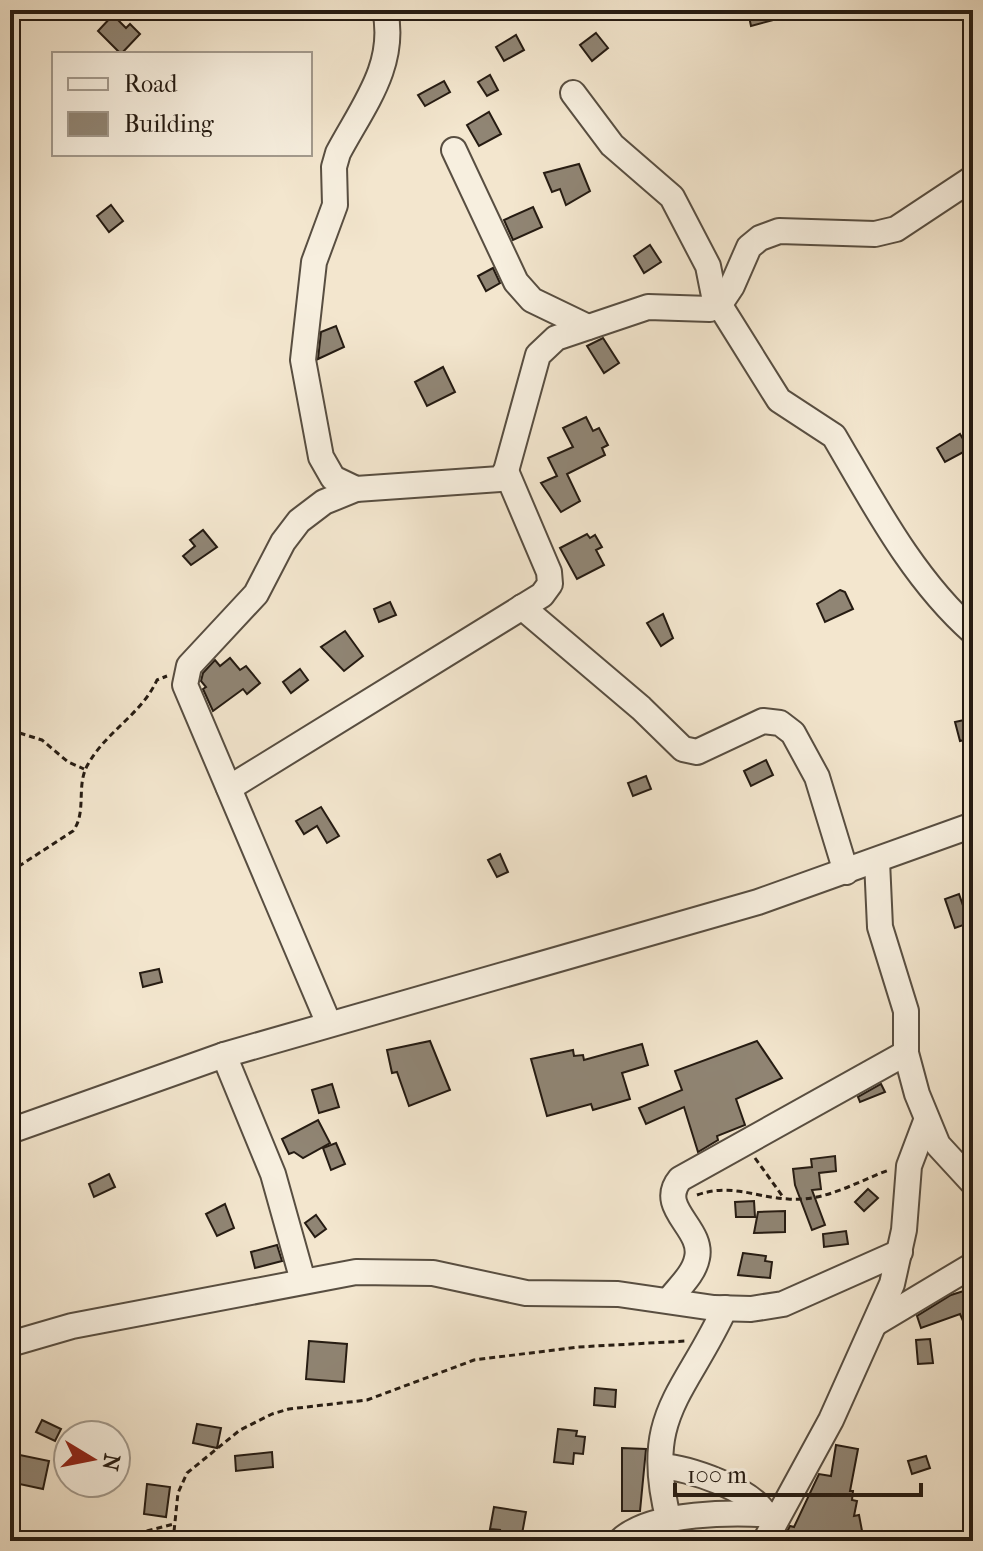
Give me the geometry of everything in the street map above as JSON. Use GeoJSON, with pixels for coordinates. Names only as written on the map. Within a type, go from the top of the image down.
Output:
{"type":"FeatureCollection","features":[{"type":"Feature","properties":{"kind":"street"},"geometry":{"type":"LineString","coordinates":[[356,489],[333,478],[321,457],[303,360],[304,330],[314,262],[335,205],[334,167],[338,153],[385,63],[389,31],[385,10]]}},
{"type":"Feature","properties":{"kind":"street"},"geometry":{"type":"LineString","coordinates":[[573,93],[612,145],[672,197],[708,266],[714,296],[779,400],[834,436],[904,550],[962,608],[973,632]]}},
{"type":"Feature","properties":{"kind":"street"},"geometry":{"type":"LineString","coordinates":[[454,150],[516,282],[532,300],[588,327]]}},
{"type":"Feature","properties":{"kind":"street"},"geometry":{"type":"LineString","coordinates":[[329,1024],[185,685],[189,666],[256,594],[283,542],[299,521],[324,502],[356,489],[492,482],[506,471],[538,355],[556,338],[648,307],[698,311],[720,304],[732,286],[749,247],[760,238],[779,231],[875,234],[896,229],[973,178]]}},
{"type":"Feature","properties":{"kind":"street"},"geometry":{"type":"LineString","coordinates":[[229,788],[542,595],[550,584],[549,572],[506,471]]}},
{"type":"Feature","properties":{"kind":"street"},"geometry":{"type":"LineString","coordinates":[[522,607],[641,708],[683,749],[697,752],[763,721],[780,723],[793,733],[817,777],[846,872]]}},
{"type":"Feature","properties":{"kind":"street"},"geometry":{"type":"LineString","coordinates":[[10,1131],[224,1055],[680,927],[846,872],[973,825]]}},
{"type":"Feature","properties":{"kind":"street"},"geometry":{"type":"LineString","coordinates":[[877,861],[880,927],[906,1011],[906,1053],[926,1121],[952,1163],[973,1183]]}},
{"type":"Feature","properties":{"kind":"street"},"geometry":{"type":"LineString","coordinates":[[669,1300],[691,1273],[698,1254],[692,1231],[674,1205],[674,1186],[680,1179],[748,1143],[796,1111],[906,1053]]}},
{"type":"Feature","properties":{"kind":"street"},"geometry":{"type":"LineString","coordinates":[[224,1055],[273,1174],[303,1281]]}},
{"type":"Feature","properties":{"kind":"street"},"geometry":{"type":"LineString","coordinates":[[765,1541],[771,1514],[820,1442],[876,1323],[900,1252],[909,1166],[926,1121]]}},
{"type":"Feature","properties":{"kind":"street"},"geometry":{"type":"LineString","coordinates":[[10,1344],[72,1326],[356,1272],[433,1273],[526,1293],[618,1294],[725,1308],[783,1304],[900,1252]]}},
{"type":"Feature","properties":{"kind":"street"},"geometry":{"type":"LineString","coordinates":[[876,1323],[973,1265]]}},
{"type":"Feature","properties":{"kind":"street"},"geometry":{"type":"LineString","coordinates":[[669,1521],[662,1495],[663,1429],[670,1406],[725,1308]]}},
{"type":"Feature","properties":{"kind":"street"},"geometry":{"type":"LineString","coordinates":[[661,1466],[741,1490],[771,1514]]}},
{"type":"Feature","properties":{"kind":"street"},"geometry":{"type":"LineString","coordinates":[[620,1541],[641,1527],[669,1521],[725,1514],[771,1514]]}},
{"type":"Feature","properties":{"kind":"path"},"geometry":{"type":"LineString","coordinates":[[10,872],[50,848],[80,822],[84,769],[106,741],[144,705],[157,680],[189,666]]}},
{"type":"Feature","properties":{"kind":"path"},"geometry":{"type":"LineString","coordinates":[[10,730],[42,740],[68,762],[84,769]]}},
{"type":"Feature","properties":{"kind":"path"},"geometry":{"type":"LineString","coordinates":[[748,1143],[760,1168],[784,1199]]}},
{"type":"Feature","properties":{"kind":"path"},"geometry":{"type":"LineString","coordinates":[[674,1205],[707,1191],[727,1188],[784,1199],[827,1196],[909,1166]]}},
{"type":"Feature","properties":{"kind":"path"},"geometry":{"type":"LineString","coordinates":[[173,1541],[178,1493],[187,1473],[240,1430],[272,1414],[367,1400],[474,1360],[623,1343],[686,1341],[706,1345]]}},
{"type":"Feature","properties":{"kind":"path"},"geometry":{"type":"LineString","coordinates":[[108,1541],[174,1524]]}},
{"type":"Feature","properties":{"kind":"building"},"geometry":{"type":"Polygon","coordinates":[[[795,10],[796,14],[751,26],[748,12],[795,10]]]}},
{"type":"Feature","properties":{"kind":"building"},"geometry":{"type":"Polygon","coordinates":[[[113,15],[126,28],[130,24],[140,34],[123,52],[119,52],[98,31],[113,15]]]}},
{"type":"Feature","properties":{"kind":"building"},"geometry":{"type":"Polygon","coordinates":[[[596,33],[608,48],[592,61],[580,45],[596,33]]]}},
{"type":"Feature","properties":{"kind":"building"},"geometry":{"type":"Polygon","coordinates":[[[516,35],[524,50],[504,61],[496,47],[516,35]]]}},
{"type":"Feature","properties":{"kind":"building"},"geometry":{"type":"Polygon","coordinates":[[[490,75],[498,90],[487,96],[478,82],[490,75]]]}},
{"type":"Feature","properties":{"kind":"building"},"geometry":{"type":"Polygon","coordinates":[[[444,81],[450,92],[425,106],[418,95],[444,81]]]}},
{"type":"Feature","properties":{"kind":"building"},"geometry":{"type":"Polygon","coordinates":[[[489,112],[501,134],[479,146],[467,125],[489,112]]]}},
{"type":"Feature","properties":{"kind":"building"},"geometry":{"type":"Polygon","coordinates":[[[579,164],[590,191],[566,205],[560,189],[552,192],[544,173],[579,164]]]}},
{"type":"Feature","properties":{"kind":"building"},"geometry":{"type":"Polygon","coordinates":[[[111,205],[123,221],[109,232],[97,216],[111,205]]]}},
{"type":"Feature","properties":{"kind":"building"},"geometry":{"type":"Polygon","coordinates":[[[533,207],[542,227],[513,240],[504,220],[533,207]]]}},
{"type":"Feature","properties":{"kind":"building"},"geometry":{"type":"Polygon","coordinates":[[[650,245],[661,262],[644,273],[634,256],[650,245]]]}},
{"type":"Feature","properties":{"kind":"building"},"geometry":{"type":"Polygon","coordinates":[[[493,268],[500,283],[486,291],[478,276],[493,268]]]}},
{"type":"Feature","properties":{"kind":"building"},"geometry":{"type":"Polygon","coordinates":[[[336,326],[344,347],[318,359],[321,332],[336,326]]]}},
{"type":"Feature","properties":{"kind":"building"},"geometry":{"type":"Polygon","coordinates":[[[603,338],[619,363],[604,373],[587,346],[603,338]]]}},
{"type":"Feature","properties":{"kind":"building"},"geometry":{"type":"Polygon","coordinates":[[[443,367],[455,392],[427,406],[415,382],[443,367]]]}},
{"type":"Feature","properties":{"kind":"building"},"geometry":{"type":"Polygon","coordinates":[[[586,417],[593,431],[599,428],[608,445],[602,448],[605,455],[567,474],[580,501],[561,512],[541,483],[557,476],[548,458],[573,447],[563,428],[586,417]]]}},
{"type":"Feature","properties":{"kind":"building"},"geometry":{"type":"Polygon","coordinates":[[[960,434],[969,449],[945,462],[937,448],[960,434]]]}},
{"type":"Feature","properties":{"kind":"building"},"geometry":{"type":"Polygon","coordinates":[[[203,530],[217,547],[191,565],[183,556],[195,546],[190,540],[203,530]]]}},
{"type":"Feature","properties":{"kind":"building"},"geometry":{"type":"Polygon","coordinates":[[[587,534],[590,538],[595,535],[602,547],[596,550],[604,565],[577,579],[560,548],[587,534]]]}},
{"type":"Feature","properties":{"kind":"building"},"geometry":{"type":"Polygon","coordinates":[[[840,590],[845,592],[853,609],[825,622],[817,604],[840,590]]]}},
{"type":"Feature","properties":{"kind":"building"},"geometry":{"type":"Polygon","coordinates":[[[390,602],[396,615],[379,622],[374,609],[390,602]]]}},
{"type":"Feature","properties":{"kind":"building"},"geometry":{"type":"Polygon","coordinates":[[[663,614],[673,638],[661,646],[647,623],[663,614]]]}},
{"type":"Feature","properties":{"kind":"building"},"geometry":{"type":"Polygon","coordinates":[[[345,631],[363,656],[344,671],[321,647],[345,631]]]}},
{"type":"Feature","properties":{"kind":"building"},"geometry":{"type":"Polygon","coordinates":[[[230,658],[240,670],[246,666],[260,683],[247,694],[243,689],[213,711],[203,689],[206,687],[201,681],[203,673],[215,660],[220,666],[230,658]]]}},
{"type":"Feature","properties":{"kind":"building"},"geometry":{"type":"Polygon","coordinates":[[[300,669],[308,680],[291,693],[283,682],[300,669]]]}},
{"type":"Feature","properties":{"kind":"building"},"geometry":{"type":"Polygon","coordinates":[[[973,718],[973,738],[960,741],[955,722],[973,718]]]}},
{"type":"Feature","properties":{"kind":"building"},"geometry":{"type":"Polygon","coordinates":[[[766,760],[773,775],[751,786],[744,771],[766,760]]]}},
{"type":"Feature","properties":{"kind":"building"},"geometry":{"type":"Polygon","coordinates":[[[646,776],[651,789],[633,796],[628,783],[646,776]]]}},
{"type":"Feature","properties":{"kind":"building"},"geometry":{"type":"Polygon","coordinates":[[[321,807],[339,836],[327,843],[317,826],[304,834],[296,821],[321,807]]]}},
{"type":"Feature","properties":{"kind":"building"},"geometry":{"type":"Polygon","coordinates":[[[500,854],[508,872],[497,877],[488,860],[500,854]]]}},
{"type":"Feature","properties":{"kind":"building"},"geometry":{"type":"Polygon","coordinates":[[[959,894],[969,923],[955,928],[945,899],[959,894]]]}},
{"type":"Feature","properties":{"kind":"building"},"geometry":{"type":"Polygon","coordinates":[[[159,969],[162,982],[143,987],[140,973],[159,969]]]}},
{"type":"Feature","properties":{"kind":"building"},"geometry":{"type":"Polygon","coordinates":[[[430,1041],[450,1090],[409,1106],[397,1072],[392,1073],[387,1050],[430,1041]]]}},
{"type":"Feature","properties":{"kind":"building"},"geometry":{"type":"Polygon","coordinates":[[[757,1041],[782,1078],[736,1099],[745,1125],[717,1136],[718,1140],[698,1152],[684,1107],[646,1124],[639,1108],[682,1090],[675,1071],[757,1041]]]}},
{"type":"Feature","properties":{"kind":"building"},"geometry":{"type":"Polygon","coordinates":[[[642,1044],[648,1065],[622,1073],[630,1099],[593,1110],[591,1104],[547,1116],[531,1059],[573,1050],[574,1056],[583,1055],[584,1060],[642,1044]]]}},
{"type":"Feature","properties":{"kind":"building"},"geometry":{"type":"Polygon","coordinates":[[[332,1084],[339,1107],[319,1113],[312,1090],[332,1084]]]}},
{"type":"Feature","properties":{"kind":"building"},"geometry":{"type":"Polygon","coordinates":[[[881,1084],[885,1092],[860,1102],[858,1097],[881,1084]]]}},
{"type":"Feature","properties":{"kind":"building"},"geometry":{"type":"Polygon","coordinates":[[[318,1120],[330,1143],[303,1158],[294,1152],[289,1154],[282,1139],[318,1120]]]}},
{"type":"Feature","properties":{"kind":"building"},"geometry":{"type":"Polygon","coordinates":[[[336,1143],[345,1164],[331,1170],[323,1148],[336,1143]]]}},
{"type":"Feature","properties":{"kind":"building"},"geometry":{"type":"Polygon","coordinates":[[[835,1156],[836,1171],[819,1173],[821,1189],[812,1190],[825,1225],[812,1230],[795,1185],[793,1169],[812,1167],[811,1159],[835,1156]]]}},
{"type":"Feature","properties":{"kind":"building"},"geometry":{"type":"Polygon","coordinates":[[[109,1174],[115,1187],[94,1197],[89,1184],[109,1174]]]}},
{"type":"Feature","properties":{"kind":"building"},"geometry":{"type":"Polygon","coordinates":[[[868,1189],[878,1198],[864,1211],[855,1202],[868,1189]]]}},
{"type":"Feature","properties":{"kind":"building"},"geometry":{"type":"Polygon","coordinates":[[[754,1201],[755,1217],[736,1217],[735,1202],[754,1201]]]}},
{"type":"Feature","properties":{"kind":"building"},"geometry":{"type":"Polygon","coordinates":[[[225,1204],[234,1228],[217,1236],[206,1214],[225,1204]]]}},
{"type":"Feature","properties":{"kind":"building"},"geometry":{"type":"Polygon","coordinates":[[[785,1211],[785,1232],[754,1233],[758,1212],[785,1211]]]}},
{"type":"Feature","properties":{"kind":"building"},"geometry":{"type":"Polygon","coordinates":[[[316,1215],[326,1229],[315,1237],[305,1223],[316,1215]]]}},
{"type":"Feature","properties":{"kind":"building"},"geometry":{"type":"Polygon","coordinates":[[[846,1231],[848,1244],[824,1247],[823,1234],[846,1231]]]}},
{"type":"Feature","properties":{"kind":"building"},"geometry":{"type":"Polygon","coordinates":[[[277,1245],[282,1261],[255,1268],[251,1252],[277,1245]]]}},
{"type":"Feature","properties":{"kind":"building"},"geometry":{"type":"Polygon","coordinates":[[[743,1253],[766,1256],[765,1261],[772,1262],[770,1278],[738,1275],[743,1253]]]}},
{"type":"Feature","properties":{"kind":"building"},"geometry":{"type":"Polygon","coordinates":[[[973,1288],[973,1316],[963,1321],[960,1314],[921,1328],[917,1316],[951,1295],[973,1288]]]}},
{"type":"Feature","properties":{"kind":"building"},"geometry":{"type":"Polygon","coordinates":[[[930,1339],[933,1363],[918,1364],[916,1340],[930,1339]]]}},
{"type":"Feature","properties":{"kind":"building"},"geometry":{"type":"Polygon","coordinates":[[[309,1341],[347,1344],[344,1382],[306,1379],[309,1341]]]}},
{"type":"Feature","properties":{"kind":"building"},"geometry":{"type":"Polygon","coordinates":[[[595,1388],[616,1390],[615,1407],[594,1405],[595,1388]]]}},
{"type":"Feature","properties":{"kind":"building"},"geometry":{"type":"Polygon","coordinates":[[[42,1420],[52,1425],[52,1440],[36,1432],[42,1420]]]}},
{"type":"Feature","properties":{"kind":"building"},"geometry":{"type":"Polygon","coordinates":[[[197,1424],[221,1428],[217,1448],[193,1443],[197,1424]]]}},
{"type":"Feature","properties":{"kind":"building"},"geometry":{"type":"Polygon","coordinates":[[[558,1429],[577,1431],[576,1436],[585,1437],[583,1454],[574,1453],[573,1464],[554,1462],[558,1429]]]}},
{"type":"Feature","properties":{"kind":"building"},"geometry":{"type":"Polygon","coordinates":[[[836,1445],[858,1449],[850,1491],[853,1491],[852,1500],[857,1501],[854,1516],[859,1515],[863,1536],[834,1541],[782,1541],[790,1526],[794,1527],[819,1474],[831,1476],[836,1445]]]}},
{"type":"Feature","properties":{"kind":"building"},"geometry":{"type":"Polygon","coordinates":[[[622,1448],[646,1449],[640,1511],[622,1511],[622,1448]]]}},
{"type":"Feature","properties":{"kind":"building"},"geometry":{"type":"Polygon","coordinates":[[[272,1452],[273,1467],[236,1471],[235,1456],[272,1452]]]}},
{"type":"Feature","properties":{"kind":"building"},"geometry":{"type":"Polygon","coordinates":[[[10,1453],[49,1461],[43,1489],[10,1482],[10,1453]]]}},
{"type":"Feature","properties":{"kind":"building"},"geometry":{"type":"Polygon","coordinates":[[[926,1456],[930,1468],[912,1474],[908,1461],[926,1456]]]}},
{"type":"Feature","properties":{"kind":"building"},"geometry":{"type":"Polygon","coordinates":[[[147,1484],[170,1487],[166,1517],[144,1514],[147,1484]]]}},
{"type":"Feature","properties":{"kind":"building"},"geometry":{"type":"Polygon","coordinates":[[[494,1507],[526,1512],[522,1534],[515,1533],[513,1541],[498,1541],[500,1530],[490,1529],[494,1507]]]}}]}
